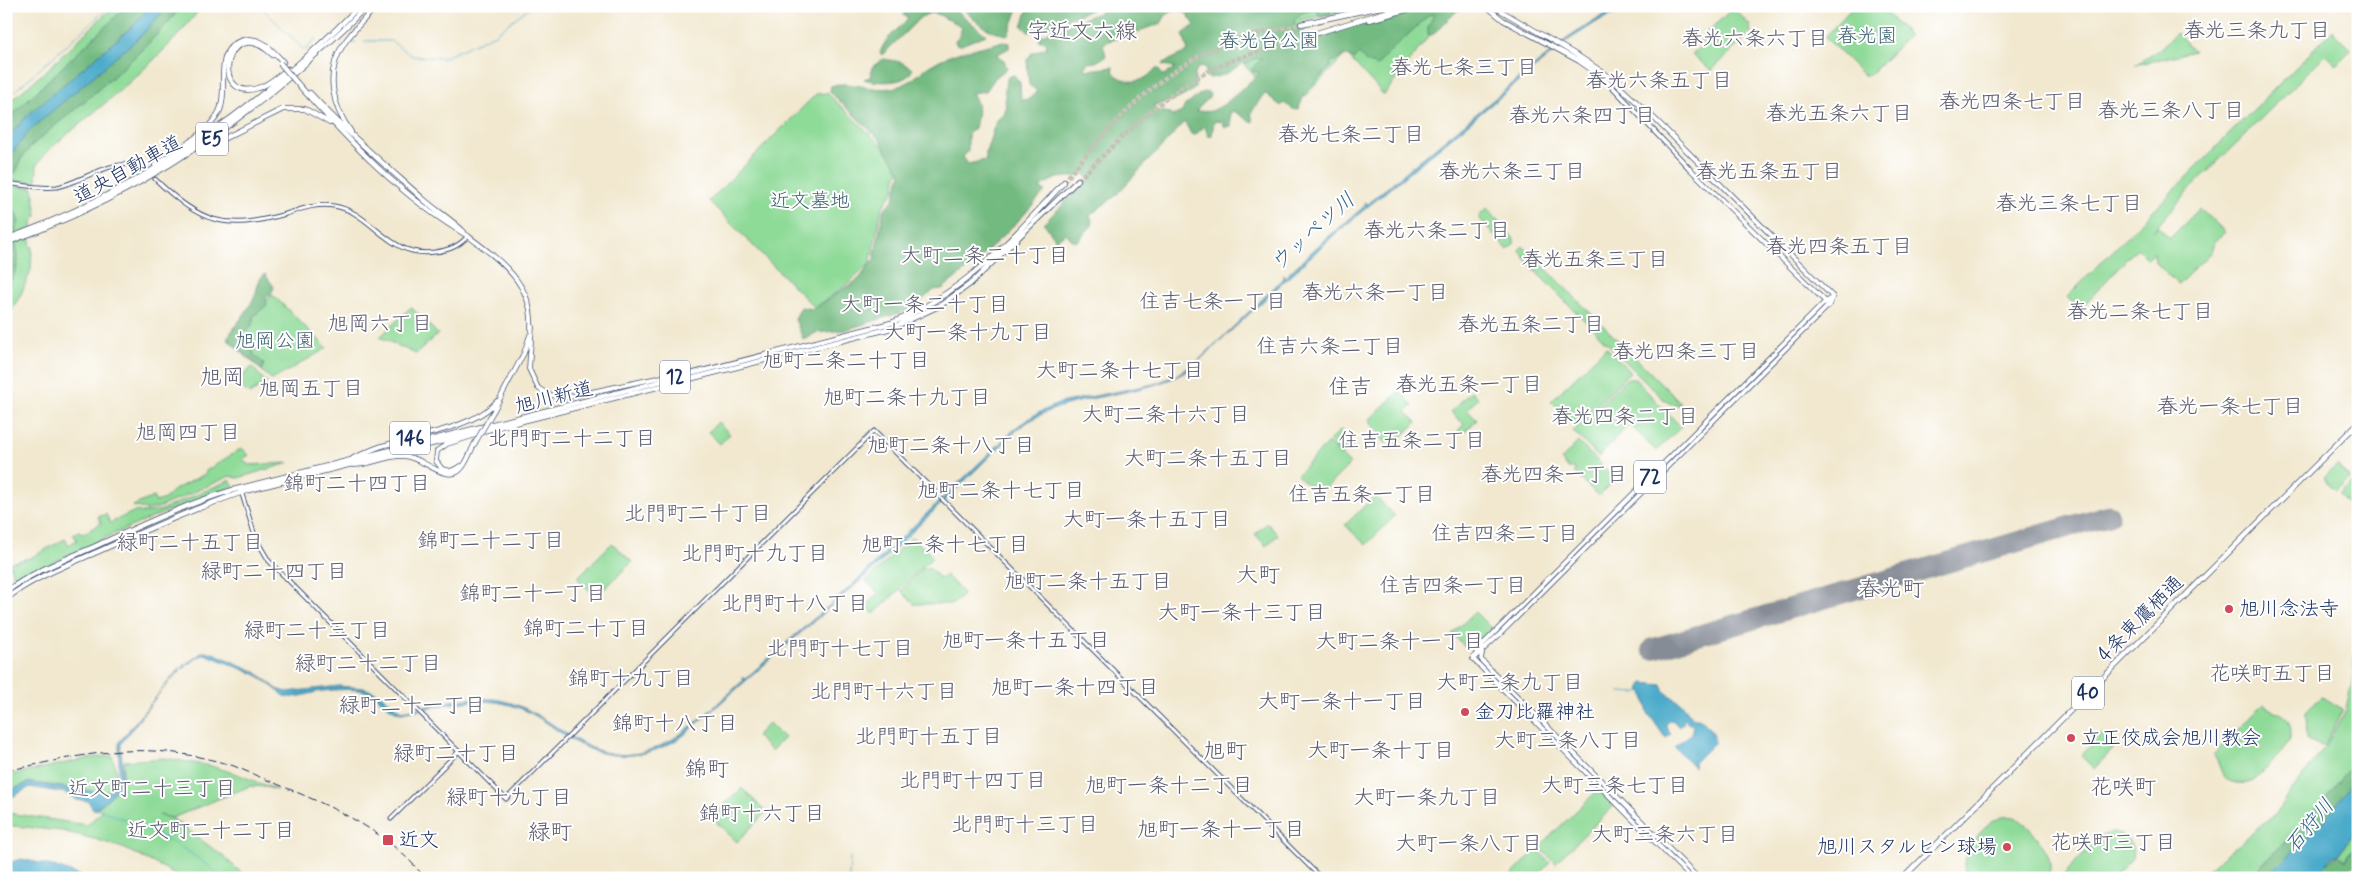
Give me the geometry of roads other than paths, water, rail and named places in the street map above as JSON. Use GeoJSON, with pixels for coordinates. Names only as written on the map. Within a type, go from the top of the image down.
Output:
{"type":"FeatureCollection","features":[{"type":"Feature","properties":{"kind":"highway","name":"道央自動車道"},"geometry":{"type":"LineString","coordinates":[[6,239],[32,232],[108,195],[183,151],[238,113],[305,58],[359,6]]}},
{"type":"Feature","properties":{"kind":"highway","name":"道央自動車道"},"geometry":{"type":"LineString","coordinates":[[6,243],[76,216],[187,156],[242,117],[288,79],[366,6]]}},
{"type":"Feature","properties":{"kind":"highway"},"geometry":{"type":"LineString","coordinates":[[354,136],[340,116],[334,99],[334,69],[342,46],[376,6]]}},
{"type":"Feature","properties":{"kind":"highway"},"geometry":{"type":"LineString","coordinates":[[1345,15],[1366,6]]}},
{"type":"Feature","properties":{"kind":"highway"},"geometry":{"type":"LineString","coordinates":[[1302,24],[1385,6]]}},
{"type":"Feature","properties":{"kind":"highway"},"geometry":{"type":"LineString","coordinates":[[1304,37],[1405,6]]}},
{"type":"Feature","properties":{"kind":"highway"},"geometry":{"type":"LineString","coordinates":[[1357,21],[1378,19],[1420,6]]}},
{"type":"Feature","properties":{"kind":"highway"},"geometry":{"type":"LineString","coordinates":[[136,179],[206,128],[215,119],[222,108],[224,97],[224,61],[232,46],[244,40],[254,40],[266,46],[333,125],[399,186],[454,228],[468,236]]}},
{"type":"Feature","properties":{"kind":"highway"},"geometry":{"type":"LineString","coordinates":[[282,63],[263,47],[245,44],[231,52],[227,69],[231,79],[237,85],[253,89],[266,84],[305,58]]}},
{"type":"Feature","properties":{"kind":"highway"},"geometry":{"type":"LineString","coordinates":[[298,82],[335,120],[420,197],[468,236]]}},
{"type":"Feature","properties":{"kind":"highway"},"geometry":{"type":"LineString","coordinates":[[187,156],[284,109],[298,108],[310,111],[333,125]]}},
{"type":"Feature","properties":{"kind":"highway","name":"旭川新道"},"geometry":{"type":"LineString","coordinates":[[6,599],[30,583],[78,560],[188,511],[241,490],[350,465],[869,335],[915,319],[941,305],[970,284],[1078,180]]}},
{"type":"Feature","properties":{"kind":"highway","name":"旭川新道"},"geometry":{"type":"LineString","coordinates":[[6,592],[33,574],[184,506],[344,462],[868,330],[913,314],[938,301],[980,268],[1064,182]]}},
{"type":"Feature","properties":{"kind":"highway","name":"4条東鷹栖通"},"geometry":{"type":"LineString","coordinates":[[1903,878],[2358,423]]}},
{"type":"Feature","properties":{"kind":"main road","name":"72"},"geometry":{"type":"LineString","coordinates":[[1486,6],[1503,20],[1566,51],[1606,80],[1689,168],[1827,303]]}},
{"type":"Feature","properties":{"kind":"main road","name":"72"},"geometry":{"type":"LineString","coordinates":[[1473,659],[1474,653],[1833,297],[1650,114],[1607,75],[1492,6]]}},
{"type":"Feature","properties":{"kind":"main road"},"geometry":{"type":"LineString","coordinates":[[6,183],[48,188],[60,186],[122,164],[134,164],[142,168]]}},
{"type":"Feature","properties":{"kind":"main road"},"geometry":{"type":"LineString","coordinates":[[155,179],[178,202],[194,212],[224,222],[255,221],[323,205],[344,208],[353,212],[389,241],[412,252],[432,253],[453,248],[468,236]]}},
{"type":"Feature","properties":{"kind":"main road","name":"146"},"geometry":{"type":"LineString","coordinates":[[468,236],[503,264],[520,283],[529,302],[532,326],[529,370],[538,388],[549,395],[568,397],[662,377],[680,376]]}},
{"type":"Feature","properties":{"kind":"main road","name":"72"},"geometry":{"type":"LineString","coordinates":[[1473,659],[1827,303]]}},
{"type":"Feature","properties":{"kind":"main road","name":"146"},"geometry":{"type":"LineString","coordinates":[[350,465],[364,465],[394,457],[408,456],[420,460],[440,472],[451,474],[460,471],[524,353],[532,326]]}},
{"type":"Feature","properties":{"kind":"main road","name":"146"},"geometry":{"type":"LineString","coordinates":[[344,462],[381,446],[478,416],[493,409]]}},
{"type":"Feature","properties":{"kind":"main road","name":"146"},"geometry":{"type":"LineString","coordinates":[[467,458],[456,470],[451,471],[438,467],[436,456],[437,452],[447,444],[491,430]]}},
{"type":"Feature","properties":{"kind":"main road"},"geometry":{"type":"LineString","coordinates":[[241,490],[256,539],[264,555],[506,799],[874,431],[1321,878]]}},
{"type":"Feature","properties":{"kind":"main road"},"geometry":{"type":"LineString","coordinates":[[1483,651],[1481,655],[1483,662]]}},
{"type":"Feature","properties":{"kind":"main road"},"geometry":{"type":"LineString","coordinates":[[1473,659],[1483,662],[1698,878]]}},
{"type":"Feature","properties":{"kind":"main road"},"geometry":{"type":"LineString","coordinates":[[1473,659],[1691,878]]}},
{"type":"Feature","properties":{"kind":"main road"},"geometry":{"type":"LineString","coordinates":[[390,818],[459,751]]}},
{"type":"Feature","properties":{"kind":"water"},"geometry":{"type":"Polygon","coordinates":[[[151,6],[167,6],[142,35],[30,130],[6,161],[6,140],[29,114],[133,26],[151,6]]]}},
{"type":"Feature","properties":{"kind":"water"},"geometry":{"type":"Polygon","coordinates":[[[1629,6],[1636,6],[1600,20],[1570,39],[1335,234],[1189,370],[1169,380],[1147,387],[1059,407],[1038,416],[1019,428],[878,565],[684,735],[658,749],[644,753],[623,755],[645,751],[666,743],[706,714],[744,680],[742,677],[745,679],[847,590],[1018,426],[1036,414],[1060,403],[1154,384],[1175,376],[1198,361],[1284,278],[1283,275],[1285,277],[1366,205],[1364,202],[1367,204],[1568,38],[1602,16],[1629,6]]]}},
{"type":"Feature","properties":{"kind":"water"},"geometry":{"type":"Polygon","coordinates":[[[203,652],[213,653],[256,672],[277,689],[287,692],[339,686],[364,688],[378,693],[401,711],[475,698],[510,702],[529,710],[573,738],[599,751],[623,755],[601,753],[587,748],[527,711],[497,702],[456,703],[401,713],[391,709],[374,695],[359,690],[330,690],[296,697],[286,697],[257,675],[205,654],[193,660],[171,680],[122,742],[122,776],[120,782],[113,793],[97,807],[97,810],[93,809],[88,801],[76,800],[66,793],[30,787],[12,797],[6,797],[6,792],[28,783],[100,793],[111,792],[119,775],[119,742],[178,670],[203,652]]]}},
{"type":"Feature","properties":{"kind":"water"},"geometry":{"type":"Polygon","coordinates":[[[1643,683],[1662,685],[1665,692],[1681,703],[1693,719],[1701,719],[1713,733],[1715,742],[1694,763],[1694,767],[1674,747],[1691,734],[1693,725],[1683,719],[1683,724],[1679,727],[1672,720],[1669,721],[1666,725],[1671,734],[1667,738],[1664,736],[1648,713],[1643,692],[1640,690],[1643,683]]]}},
{"type":"Feature","properties":{"kind":"water","name":"石狩川"},"geometry":{"type":"Polygon","coordinates":[[[2358,771],[2358,826],[2338,854],[2323,867],[2308,875],[2294,878],[2265,878],[2328,815],[2349,787],[2358,771]]]}},
{"type":"Feature","properties":{"kind":"water"},"geometry":{"type":"Polygon","coordinates":[[[22,859],[57,867],[86,878],[6,878],[6,863],[22,859]]]}},
{"type":"Feature","properties":{"kind":"waterway"},"geometry":{"type":"LineString","coordinates":[[6,99],[110,6]]}},
{"type":"Feature","properties":{"kind":"waterway"},"geometry":{"type":"LineString","coordinates":[[260,6],[303,49],[306,50],[316,38]]}},
{"type":"Feature","properties":{"kind":"waterway"},"geometry":{"type":"LineString","coordinates":[[364,41],[391,41],[412,56],[443,58],[495,34],[531,6]]}},
{"type":"Feature","properties":{"kind":"waterway"},"geometry":{"type":"LineString","coordinates":[[348,43],[356,42]]}},
{"type":"Feature","properties":{"kind":"waterway"},"geometry":{"type":"LineString","coordinates":[[1620,692],[1636,693],[1642,691]]}},
{"type":"Feature","properties":{"kind":"waterway"},"geometry":{"type":"LineString","coordinates":[[98,809],[179,846],[194,855],[223,878]]}},
{"type":"Feature","properties":{"kind":"waterway"},"geometry":{"type":"LineString","coordinates":[[849,878],[850,857]]}},
{"type":"Feature","properties":{"kind":"waterway"},"geometry":{"type":"LineString","coordinates":[[2322,868],[2332,878]]}},
{"type":"Feature","properties":{"kind":"tunnel"},"geometry":{"type":"LineString","coordinates":[[1064,182],[1129,109],[1186,64],[1230,42],[1301,24]]}},
{"type":"Feature","properties":{"kind":"tunnel"},"geometry":{"type":"LineString","coordinates":[[1078,180],[1146,115],[1183,86],[1224,64],[1304,37]]}},
{"type":"Feature","properties":{"kind":"railway"},"geometry":{"type":"LineString","coordinates":[[6,771],[66,758],[120,751],[173,753],[234,766],[312,799],[362,824],[385,839],[406,857],[425,878]]}},
{"type":"Feature","properties":{"kind":"place","name":"旭川念法寺"},"geometry":{"type":"Point","coordinates":[2229,609]}},
{"type":"Feature","properties":{"kind":"place","name":"金刀比羅神社"},"geometry":{"type":"Point","coordinates":[1465,712]}},
{"type":"Feature","properties":{"kind":"place","name":"立正佼成会旭川教会"},"geometry":{"type":"Point","coordinates":[2071,738]}},
{"type":"Feature","properties":{"kind":"place","name":"近文"},"geometry":{"type":"Point","coordinates":[388,840]}},
{"type":"Feature","properties":{"kind":"place","name":"旭川スタルヒン球場"},"geometry":{"type":"Point","coordinates":[2007,847]}},
{"type":"Feature","properties":{"kind":"district","name":"春光三条九丁目"},"geometry":{"type":"Point","coordinates":[2257,31]}},
{"type":"Feature","properties":{"kind":"district","name":"字近文六線"},"geometry":{"type":"Point","coordinates":[1082,32]}},
{"type":"Feature","properties":{"kind":"district","name":"春光六条六丁目"},"geometry":{"type":"Point","coordinates":[1755,39]}},
{"type":"Feature","properties":{"kind":"district","name":"春光七条三丁目"},"geometry":{"type":"Point","coordinates":[1464,68]}},
{"type":"Feature","properties":{"kind":"district","name":"春光六条五丁目"},"geometry":{"type":"Point","coordinates":[1659,81]}},
{"type":"Feature","properties":{"kind":"district","name":"春光四条七丁目"},"geometry":{"type":"Point","coordinates":[2012,102]}},
{"type":"Feature","properties":{"kind":"district","name":"春光三条八丁目"},"geometry":{"type":"Point","coordinates":[2171,111]}},
{"type":"Feature","properties":{"kind":"district","name":"春光五条六丁目"},"geometry":{"type":"Point","coordinates":[1839,114]}},
{"type":"Feature","properties":{"kind":"district","name":"春光六条四丁目"},"geometry":{"type":"Point","coordinates":[1582,116]}},
{"type":"Feature","properties":{"kind":"district","name":"春光七条二丁目"},"geometry":{"type":"Point","coordinates":[1351,135]}},
{"type":"Feature","properties":{"kind":"district","name":"春光六条三丁目"},"geometry":{"type":"Point","coordinates":[1512,172]}},
{"type":"Feature","properties":{"kind":"district","name":"春光五条五丁目"},"geometry":{"type":"Point","coordinates":[1769,172]}},
{"type":"Feature","properties":{"kind":"district","name":"春光三条七丁目"},"geometry":{"type":"Point","coordinates":[2069,204]}},
{"type":"Feature","properties":{"kind":"district","name":"春光六条二丁目"},"geometry":{"type":"Point","coordinates":[1437,231]}},
{"type":"Feature","properties":{"kind":"district","name":"春光四条五丁目"},"geometry":{"type":"Point","coordinates":[1839,247]}},
{"type":"Feature","properties":{"kind":"district","name":"大町二条二十丁目"},"geometry":{"type":"Point","coordinates":[985,256]}},
{"type":"Feature","properties":{"kind":"district","name":"春光五条三丁目"},"geometry":{"type":"Point","coordinates":[1595,260]}},
{"type":"Feature","properties":{"kind":"district","name":"春光六条一丁目"},"geometry":{"type":"Point","coordinates":[1375,293]}},
{"type":"Feature","properties":{"kind":"district","name":"住吉七条一丁目"},"geometry":{"type":"Point","coordinates":[1213,302]}},
{"type":"Feature","properties":{"kind":"district","name":"大町一条二十丁目"},"geometry":{"type":"Point","coordinates":[925,305]}},
{"type":"Feature","properties":{"kind":"district","name":"春光二条七丁目"},"geometry":{"type":"Point","coordinates":[2140,312]}},
{"type":"Feature","properties":{"kind":"district","name":"旭岡六丁目"},"geometry":{"type":"Point","coordinates":[380,324]}},
{"type":"Feature","properties":{"kind":"district","name":"春光五条二丁目"},"geometry":{"type":"Point","coordinates":[1531,325]}},
{"type":"Feature","properties":{"kind":"district","name":"大町一条十九丁目"},"geometry":{"type":"Point","coordinates":[968,333]}},
{"type":"Feature","properties":{"kind":"district","name":"住吉六条二丁目"},"geometry":{"type":"Point","coordinates":[1330,347]}},
{"type":"Feature","properties":{"kind":"district","name":"春光四条三丁目"},"geometry":{"type":"Point","coordinates":[1686,352]}},
{"type":"Feature","properties":{"kind":"district","name":"旭町二条二十丁目"},"geometry":{"type":"Point","coordinates":[846,361]}},
{"type":"Feature","properties":{"kind":"district","name":"大町二条十七丁目"},"geometry":{"type":"Point","coordinates":[1120,371]}},
{"type":"Feature","properties":{"kind":"district","name":"旭岡"},"geometry":{"type":"Point","coordinates":[222,378]}},
{"type":"Feature","properties":{"kind":"district","name":"春光五条一丁目"},"geometry":{"type":"Point","coordinates":[1469,385]}},
{"type":"Feature","properties":{"kind":"district","name":"住吉"},"geometry":{"type":"Point","coordinates":[1350,388]}},
{"type":"Feature","properties":{"kind":"district","name":"旭岡五丁目"},"geometry":{"type":"Point","coordinates":[311,389]}},
{"type":"Feature","properties":{"kind":"district","name":"旭町二条十九丁目"},"geometry":{"type":"Point","coordinates":[907,398]}},
{"type":"Feature","properties":{"kind":"district","name":"春光一条七丁目"},"geometry":{"type":"Point","coordinates":[2230,407]}},
{"type":"Feature","properties":{"kind":"district","name":"大町二条十六丁目"},"geometry":{"type":"Point","coordinates":[1166,415]}},
{"type":"Feature","properties":{"kind":"district","name":"春光四条二丁目"},"geometry":{"type":"Point","coordinates":[1625,417]}},
{"type":"Feature","properties":{"kind":"district","name":"旭岡四丁目"},"geometry":{"type":"Point","coordinates":[188,433]}},
{"type":"Feature","properties":{"kind":"district","name":"北門町二十二丁目"},"geometry":{"type":"Point","coordinates":[572,439]}},
{"type":"Feature","properties":{"kind":"district","name":"住吉五条二丁目"},"geometry":{"type":"Point","coordinates":[1412,441]}},
{"type":"Feature","properties":{"kind":"district","name":"旭町二条十八丁目"},"geometry":{"type":"Point","coordinates":[951,446]}},
{"type":"Feature","properties":{"kind":"district","name":"大町二条十五丁目"},"geometry":{"type":"Point","coordinates":[1208,459]}},
{"type":"Feature","properties":{"kind":"district","name":"春光四条一丁目"},"geometry":{"type":"Point","coordinates":[1554,475]}},
{"type":"Feature","properties":{"kind":"district","name":"錦町二十四丁目"},"geometry":{"type":"Point","coordinates":[357,484]}},
{"type":"Feature","properties":{"kind":"district","name":"旭町二条十七丁目"},"geometry":{"type":"Point","coordinates":[1001,491]}},
{"type":"Feature","properties":{"kind":"district","name":"住吉五条一丁目"},"geometry":{"type":"Point","coordinates":[1362,495]}},
{"type":"Feature","properties":{"kind":"district","name":"北門町二十丁目"},"geometry":{"type":"Point","coordinates":[698,514]}},
{"type":"Feature","properties":{"kind":"district","name":"大町一条十五丁目"},"geometry":{"type":"Point","coordinates":[1147,520]}},
{"type":"Feature","properties":{"kind":"district","name":"住吉四条二丁目"},"geometry":{"type":"Point","coordinates":[1505,534]}},
{"type":"Feature","properties":{"kind":"district","name":"錦町二十二丁目"},"geometry":{"type":"Point","coordinates":[491,541]}},
{"type":"Feature","properties":{"kind":"district","name":"緑町二十五丁目"},"geometry":{"type":"Point","coordinates":[190,543]}},
{"type":"Feature","properties":{"kind":"district","name":"旭町一条十七丁目"},"geometry":{"type":"Point","coordinates":[945,545]}},
{"type":"Feature","properties":{"kind":"district","name":"北門町十九丁目"},"geometry":{"type":"Point","coordinates":[755,554]}},
{"type":"Feature","properties":{"kind":"district","name":"緑町二十四丁目"},"geometry":{"type":"Point","coordinates":[274,572]}},
{"type":"Feature","properties":{"kind":"district","name":"大町"},"geometry":{"type":"Point","coordinates":[1258,576]}},
{"type":"Feature","properties":{"kind":"district","name":"旭町二条十五丁目"},"geometry":{"type":"Point","coordinates":[1088,582]}},
{"type":"Feature","properties":{"kind":"district","name":"住吉四条一丁目"},"geometry":{"type":"Point","coordinates":[1453,586]}},
{"type":"Feature","properties":{"kind":"district","name":"春光町"},"geometry":{"type":"Point","coordinates":[1891,590]}},
{"type":"Feature","properties":{"kind":"district","name":"錦町二十一丁目"},"geometry":{"type":"Point","coordinates":[533,594]}},
{"type":"Feature","properties":{"kind":"district","name":"北門町十八丁目"},"geometry":{"type":"Point","coordinates":[795,604]}},
{"type":"Feature","properties":{"kind":"district","name":"大町一条十三丁目"},"geometry":{"type":"Point","coordinates":[1242,613]}},
{"type":"Feature","properties":{"kind":"district","name":"錦町二十丁目"},"geometry":{"type":"Point","coordinates":[586,629]}},
{"type":"Feature","properties":{"kind":"district","name":"緑町二十三丁目"},"geometry":{"type":"Point","coordinates":[317,631]}},
{"type":"Feature","properties":{"kind":"district","name":"旭町一条十五丁目"},"geometry":{"type":"Point","coordinates":[1026,641]}},
{"type":"Feature","properties":{"kind":"district","name":"大町二条十一丁目"},"geometry":{"type":"Point","coordinates":[1400,642]}},
{"type":"Feature","properties":{"kind":"district","name":"北門町十七丁目"},"geometry":{"type":"Point","coordinates":[840,649]}},
{"type":"Feature","properties":{"kind":"district","name":"緑町二十二丁目"},"geometry":{"type":"Point","coordinates":[368,664]}},
{"type":"Feature","properties":{"kind":"district","name":"花咲町五丁目"},"geometry":{"type":"Point","coordinates":[2272,674]}},
{"type":"Feature","properties":{"kind":"district","name":"錦町十九丁目"},"geometry":{"type":"Point","coordinates":[631,679]}},
{"type":"Feature","properties":{"kind":"district","name":"大町三条九丁目"},"geometry":{"type":"Point","coordinates":[1510,683]}},
{"type":"Feature","properties":{"kind":"district","name":"旭町一条十四丁目"},"geometry":{"type":"Point","coordinates":[1075,688]}},
{"type":"Feature","properties":{"kind":"district","name":"北門町十六丁目"},"geometry":{"type":"Point","coordinates":[884,692]}},
{"type":"Feature","properties":{"kind":"district","name":"大町一条十一丁目"},"geometry":{"type":"Point","coordinates":[1342,702]}},
{"type":"Feature","properties":{"kind":"district","name":"緑町二十一丁目"},"geometry":{"type":"Point","coordinates":[412,706]}},
{"type":"Feature","properties":{"kind":"district","name":"錦町十八丁目"},"geometry":{"type":"Point","coordinates":[675,724]}},
{"type":"Feature","properties":{"kind":"district","name":"北門町十五丁目"},"geometry":{"type":"Point","coordinates":[929,737]}},
{"type":"Feature","properties":{"kind":"district","name":"大町三条八丁目"},"geometry":{"type":"Point","coordinates":[1568,741]}},
{"type":"Feature","properties":{"kind":"district","name":"大町一条十丁目"},"geometry":{"type":"Point","coordinates":[1381,751]}},
{"type":"Feature","properties":{"kind":"district","name":"旭町"},"geometry":{"type":"Point","coordinates":[1225,752]}},
{"type":"Feature","properties":{"kind":"district","name":"緑町二十丁目"},"geometry":{"type":"Point","coordinates":[456,754]}},
{"type":"Feature","properties":{"kind":"district","name":"錦町"},"geometry":{"type":"Point","coordinates":[707,770]}},
{"type":"Feature","properties":{"kind":"district","name":"北門町十四丁目"},"geometry":{"type":"Point","coordinates":[973,781]}},
{"type":"Feature","properties":{"kind":"district","name":"旭町一条十二丁目"},"geometry":{"type":"Point","coordinates":[1169,786]}},
{"type":"Feature","properties":{"kind":"district","name":"大町三条七丁目"},"geometry":{"type":"Point","coordinates":[1615,786]}},
{"type":"Feature","properties":{"kind":"district","name":"花咲町"},"geometry":{"type":"Point","coordinates":[2123,788]}},
{"type":"Feature","properties":{"kind":"district","name":"近文町二十三丁目"},"geometry":{"type":"Point","coordinates":[152,789]}},
{"type":"Feature","properties":{"kind":"district","name":"緑町十九丁目"},"geometry":{"type":"Point","coordinates":[509,798]}},
{"type":"Feature","properties":{"kind":"district","name":"大町一条九丁目"},"geometry":{"type":"Point","coordinates":[1427,798]}},
{"type":"Feature","properties":{"kind":"district","name":"錦町十六丁目"},"geometry":{"type":"Point","coordinates":[762,814]}},
{"type":"Feature","properties":{"kind":"district","name":"北門町十三丁目"},"geometry":{"type":"Point","coordinates":[1025,825]}},
{"type":"Feature","properties":{"kind":"district","name":"旭町一条十一丁目"},"geometry":{"type":"Point","coordinates":[1221,830]}},
{"type":"Feature","properties":{"kind":"district","name":"近文町二十二丁目"},"geometry":{"type":"Point","coordinates":[211,831]}},
{"type":"Feature","properties":{"kind":"district","name":"緑町"},"geometry":{"type":"Point","coordinates":[550,833]}},
{"type":"Feature","properties":{"kind":"district","name":"大町三条六丁目"},"geometry":{"type":"Point","coordinates":[1665,835]}},
{"type":"Feature","properties":{"kind":"district","name":"花咲町三丁目"},"geometry":{"type":"Point","coordinates":[2113,843]}},
{"type":"Feature","properties":{"kind":"district","name":"大町一条八丁目"},"geometry":{"type":"Point","coordinates":[1469,844]}},
{"type":"Feature","properties":{"kind":"park label","name":"春光園"},"geometry":{"type":"Point","coordinates":[1867,36]}},
{"type":"Feature","properties":{"kind":"park label","name":"春光台公園"},"geometry":{"type":"Point","coordinates":[1269,41]}},
{"type":"Feature","properties":{"kind":"park label","name":"近文墓地"},"geometry":{"type":"Point","coordinates":[810,201]}},
{"type":"Feature","properties":{"kind":"park label","name":"旭岡公園"},"geometry":{"type":"Point","coordinates":[275,341]}},
{"type":"Feature","properties":{"kind":"water label","name":"ウッペツ川"},"geometry":{"type":"Point","coordinates":[1313,232]}}]}
